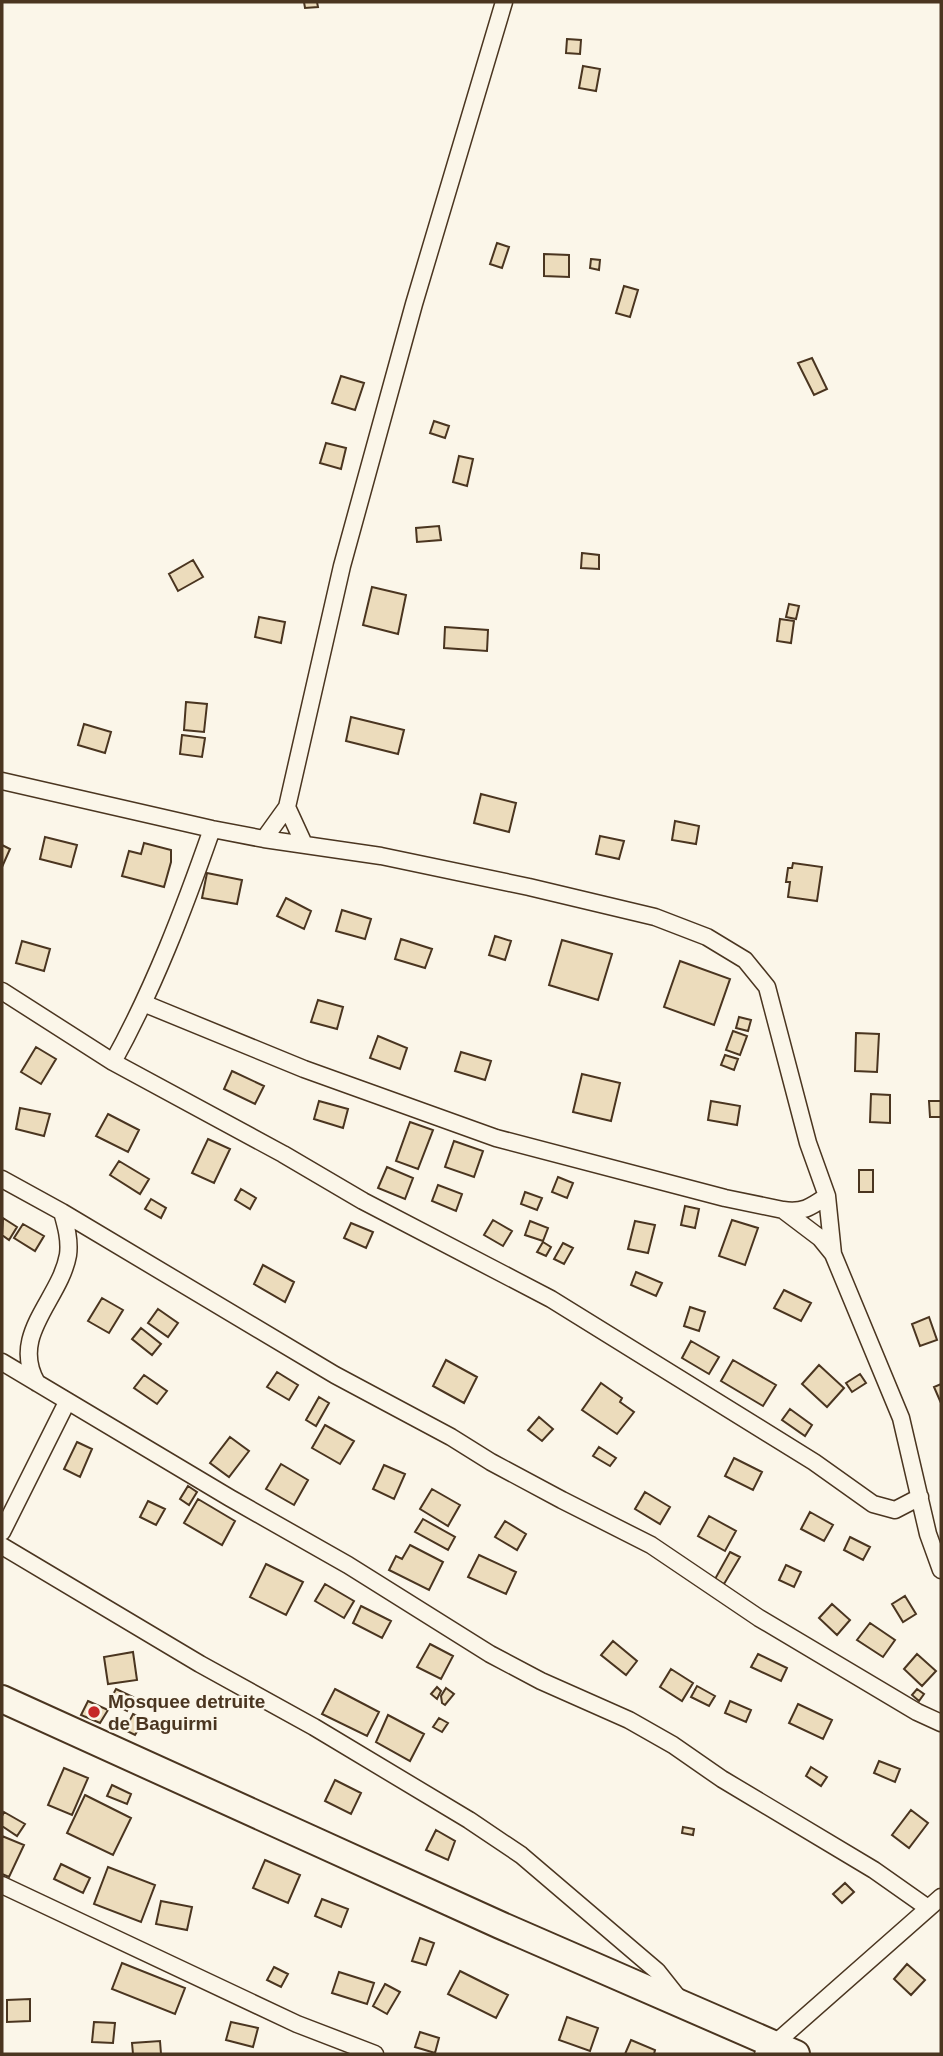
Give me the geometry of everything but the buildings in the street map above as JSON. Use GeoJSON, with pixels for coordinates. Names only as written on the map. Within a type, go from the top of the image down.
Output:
{"type":"FeatureCollection","features":[{"type":"Feature","properties":{"kind":"main road"},"geometry":{"type":"LineString","coordinates":[[2,1699],[500,1926],[684,2005],[777,2051]]}},
{"type":"Feature","properties":{"kind":"street"},"geometry":{"type":"LineString","coordinates":[[264,839],[287,807],[342,566],[414,304],[504,2]]}},
{"type":"Feature","properties":{"kind":"street"},"geometry":{"type":"LineString","coordinates":[[2,781],[212,829],[381,856],[529,887],[655,917],[707,937],[746,960],[766,987],[808,1143],[827,1196],[833,1254]]}},
{"type":"Feature","properties":{"kind":"street"},"geometry":{"type":"LineString","coordinates":[[287,807],[304,844]]}},
{"type":"Feature","properties":{"kind":"street"},"geometry":{"type":"LineString","coordinates":[[113,1062],[143,1003],[185,907],[212,829]]}},
{"type":"Feature","properties":{"kind":"street"},"geometry":{"type":"LineString","coordinates":[[2,991],[113,1062],[283,1154],[363,1201],[551,1299],[814,1462],[873,1504],[895,1510],[920,1497]]}},
{"type":"Feature","properties":{"kind":"street"},"geometry":{"type":"LineString","coordinates":[[143,1003],[304,1069],[496,1138],[725,1198],[783,1210],[808,1210],[827,1196]]}},
{"type":"Feature","properties":{"kind":"street"},"geometry":{"type":"LineString","coordinates":[[2,1180],[62,1212],[335,1375],[440,1431],[538,1488],[651,1545],[758,1618],[917,1712],[941,1723]]}},
{"type":"Feature","properties":{"kind":"street"},"geometry":{"type":"LineString","coordinates":[[783,1210],[820,1238],[833,1254],[901,1418],[928,1534],[941,1570]]}},
{"type":"Feature","properties":{"kind":"street"},"geometry":{"type":"LineString","coordinates":[[37,1383],[30,1371],[30,1339],[62,1276],[68,1254],[68,1233],[62,1212]]}},
{"type":"Feature","properties":{"kind":"street"},"geometry":{"type":"LineString","coordinates":[[2,1362],[348,1565],[490,1654],[541,1681],[629,1720],[673,1745],[722,1779],[874,1870],[928,1908]]}},
{"type":"Feature","properties":{"kind":"street"},"geometry":{"type":"LineString","coordinates":[[2,1532],[67,1402]]}},
{"type":"Feature","properties":{"kind":"street"},"geometry":{"type":"LineString","coordinates":[[2,1546],[200,1664],[325,1733],[469,1820],[521,1855],[657,1971],[684,2005]]}},
{"type":"Feature","properties":{"kind":"street"},"geometry":{"type":"LineString","coordinates":[[2,1885],[297,2024],[375,2054]]}},
{"type":"Feature","properties":{"kind":"street"},"geometry":{"type":"LineString","coordinates":[[777,2051],[941,1897]]}},
{"type":"Feature","properties":{"kind":"place","name":"Mosquee detruite de Baguirmi"},"geometry":{"type":"Point","coordinates":[94,1712]}}]}
